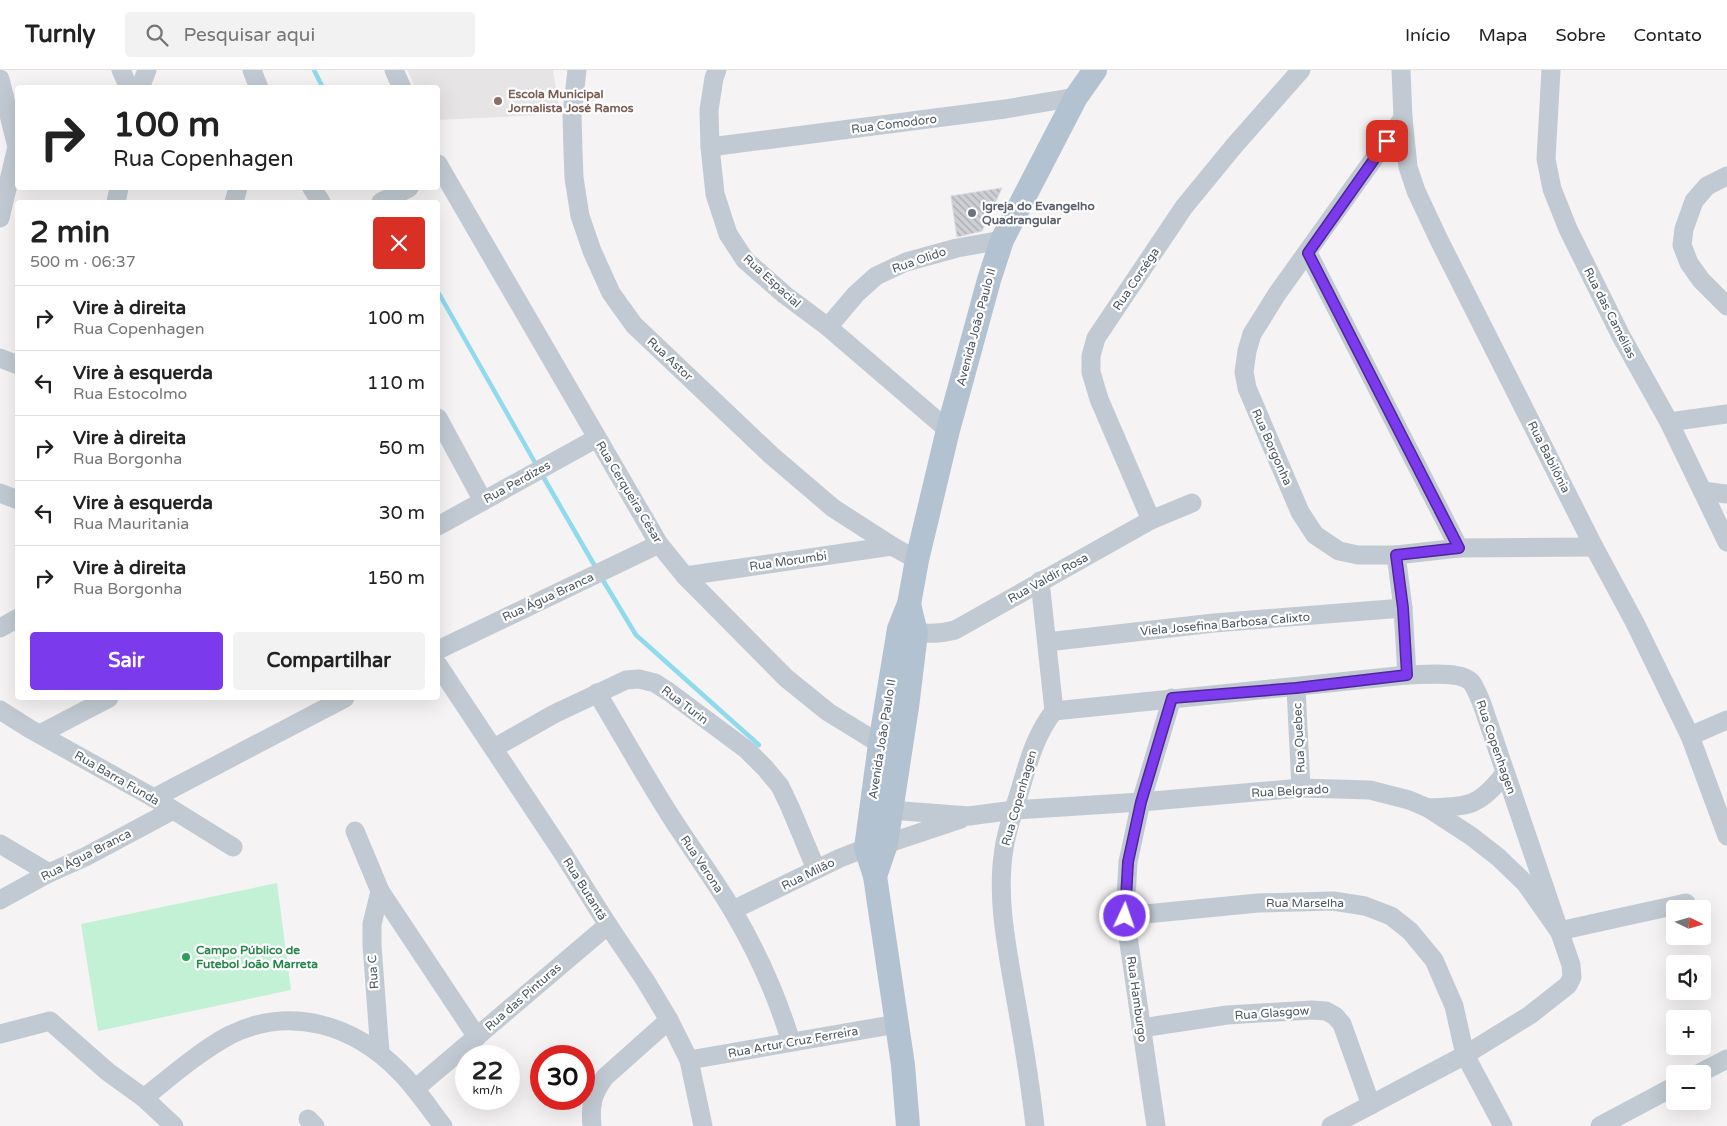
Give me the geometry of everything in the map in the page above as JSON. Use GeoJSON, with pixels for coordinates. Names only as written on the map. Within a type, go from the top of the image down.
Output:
{"type":"FeatureCollection","features":[{"type":"Feature","properties":{"kind":"main road","name":"Avenida João Paulo II"},"geometry":{"type":"LineString","coordinates":[[908,1126],[903,1065],[875,876],[876,846],[907,631],[909,604],[917,560],[948,430],[989,280],[1002,240],[1076,97],[1095,70]]}},
{"type":"Feature","properties":{"kind":"street"},"geometry":{"type":"LineString","coordinates":[[121,70],[128,85]]}},
{"type":"Feature","properties":{"kind":"street"},"geometry":{"type":"LineString","coordinates":[[141,85],[147,70]]}},
{"type":"Feature","properties":{"kind":"street"},"geometry":{"type":"LineString","coordinates":[[252,70],[258,85]]}},
{"type":"Feature","properties":{"kind":"street"},"geometry":{"type":"LineString","coordinates":[[394,70],[401,85]]}},
{"type":"Feature","properties":{"kind":"street","name":"Rua Astor"},"geometry":{"type":"LineString","coordinates":[[577,70],[572,114],[574,178],[580,216],[592,252],[611,293],[634,325],[771,455],[833,508],[917,560]]}},
{"type":"Feature","properties":{"kind":"street","name":"Rua Espacial"},"geometry":{"type":"LineString","coordinates":[[717,70],[709,110],[710,147],[716,194],[728,234],[736,247],[745,260],[785,295],[828,328],[948,430]]}},
{"type":"Feature","properties":{"kind":"street","name":"Rua Corséga"},"geometry":{"type":"LineString","coordinates":[[1151,520],[1099,399],[1091,372],[1091,356],[1096,338],[1184,207],[1234,146],[1301,70]]}},
{"type":"Feature","properties":{"kind":"street","name":"Rua Babilônia"},"geometry":{"type":"LineString","coordinates":[[1401,70],[1408,167],[1416,191],[1594,547],[1635,622],[1690,736],[1727,836]]}},
{"type":"Feature","properties":{"kind":"street","name":"Rua das Camélias"},"geometry":{"type":"LineString","coordinates":[[1551,70],[1546,159],[1552,189],[1568,229],[1621,336],[1669,422],[1727,542]]}},
{"type":"Feature","properties":{"kind":"street"},"geometry":{"type":"LineString","coordinates":[[0,79],[12,140],[0,218]]}},
{"type":"Feature","properties":{"kind":"street","name":"Rua Comodoro"},"geometry":{"type":"LineString","coordinates":[[710,147],[1005,109],[1076,97]]}},
{"type":"Feature","properties":{"kind":"street","name":"Rua Borgonha"},"geometry":{"type":"LineString","coordinates":[[1403,118],[1277,294],[1252,334],[1247,351],[1244,372],[1247,388],[1300,512],[1315,535],[1339,551],[1358,555],[1396,555],[1459,548],[1594,547]]}},
{"type":"Feature","properties":{"kind":"street","name":"Rua Cerqueira César"},"geometry":{"type":"LineString","coordinates":[[440,171],[659,544],[685,576],[786,678],[828,712],[890,745]]}},
{"type":"Feature","properties":{"kind":"street"},"geometry":{"type":"LineString","coordinates":[[1726,304],[1700,280],[1689,263],[1682,245],[1684,229],[1694,201],[1707,186],[1727,176]]}},
{"type":"Feature","properties":{"kind":"street"},"geometry":{"type":"LineString","coordinates":[[385,200],[405,190]]}},
{"type":"Feature","properties":{"kind":"street","name":"Rua Olido"},"geometry":{"type":"LineString","coordinates":[[828,328],[856,294],[876,276],[906,262],[958,248],[1002,240]]}},
{"type":"Feature","properties":{"kind":"street"},"geometry":{"type":"LineString","coordinates":[[1308,253],[1459,548]]}},
{"type":"Feature","properties":{"kind":"street"},"geometry":{"type":"LineString","coordinates":[[0,358],[15,364]]}},
{"type":"Feature","properties":{"kind":"street"},"geometry":{"type":"LineString","coordinates":[[1669,422],[1727,414]]}},
{"type":"Feature","properties":{"kind":"street"},"geometry":{"type":"LineString","coordinates":[[440,422],[483,501]]}},
{"type":"Feature","properties":{"kind":"street","name":"Rua Perdizes"},"geometry":{"type":"LineString","coordinates":[[440,525],[597,438]]}},
{"type":"Feature","properties":{"kind":"street"},"geometry":{"type":"LineString","coordinates":[[1703,491],[1727,494]]}},
{"type":"Feature","properties":{"kind":"street"},"geometry":{"type":"LineString","coordinates":[[0,493],[15,499]]}},
{"type":"Feature","properties":{"kind":"street","name":"Rua Valdir Rosa"},"geometry":{"type":"LineString","coordinates":[[907,631],[944,633],[955,630],[1151,520],[1192,503]]}},
{"type":"Feature","properties":{"kind":"street","name":"Rua Água Branca"},"geometry":{"type":"LineString","coordinates":[[440,649],[659,544]]}},
{"type":"Feature","properties":{"kind":"street","name":"Rua Morumbi"},"geometry":{"type":"LineString","coordinates":[[685,576],[892,546]]}},
{"type":"Feature","properties":{"kind":"street"},"geometry":{"type":"LineString","coordinates":[[1396,555],[1403,608],[1407,675]]}},
{"type":"Feature","properties":{"kind":"street"},"geometry":{"type":"LineString","coordinates":[[1040,582],[1054,712]]}},
{"type":"Feature","properties":{"kind":"street","name":"Viela Josefina Barbosa Calixto"},"geometry":{"type":"LineString","coordinates":[[1047,642],[1214,623],[1403,608]]}},
{"type":"Feature","properties":{"kind":"street"},"geometry":{"type":"LineString","coordinates":[[0,628],[15,620]]}},
{"type":"Feature","properties":{"kind":"street","name":"Rua Butantã"},"geometry":{"type":"LineString","coordinates":[[440,668],[646,980],[669,1020],[689,1060],[702,1126]]}},
{"type":"Feature","properties":{"kind":"street","name":"Rua Copenhagen"},"geometry":{"type":"LineString","coordinates":[[1035,1126],[1006,948],[1002,904],[1004,848],[1032,751],[1044,724],[1054,712],[1172,698],[1296,688],[1407,675],[1454,675],[1465,677],[1471,681],[1482,704],[1571,965],[1572,977],[1568,985],[1530,1015],[1465,1055],[1331,1126]]}},
{"type":"Feature","properties":{"kind":"street","name":"Rua Turin"},"geometry":{"type":"LineString","coordinates":[[494,748],[554,714],[626,680],[655,683],[747,750],[765,768],[780,786],[816,869]]}},
{"type":"Feature","properties":{"kind":"street","name":"Rua Quebec"},"geometry":{"type":"LineString","coordinates":[[1296,688],[1301,788]]}},
{"type":"Feature","properties":{"kind":"street","name":"Rua Verona"},"geometry":{"type":"LineString","coordinates":[[597,693],[656,792],[733,910],[768,975],[781,1008],[791,1042]]}},
{"type":"Feature","properties":{"kind":"street","name":"Rua Hamburgo"},"geometry":{"type":"LineString","coordinates":[[1156,1126],[1125,916],[1128,862],[1141,802],[1172,698]]}},
{"type":"Feature","properties":{"kind":"street"},"geometry":{"type":"LineString","coordinates":[[40,734],[105,700]]}},
{"type":"Feature","properties":{"kind":"street"},"geometry":{"type":"LineString","coordinates":[[154,798],[341,700]]}},
{"type":"Feature","properties":{"kind":"street","name":"Rua Barra Funda"},"geometry":{"type":"LineString","coordinates":[[0,710],[154,798],[233,846]]}},
{"type":"Feature","properties":{"kind":"street"},"geometry":{"type":"LineString","coordinates":[[1690,736],[1727,720]]}},
{"type":"Feature","properties":{"kind":"street"},"geometry":{"type":"LineString","coordinates":[[1428,808],[1452,807],[1474,803],[1490,792],[1506,773]]}},
{"type":"Feature","properties":{"kind":"street","name":"Rua Belgrado"},"geometry":{"type":"LineString","coordinates":[[876,846],[968,816],[1014,810],[1141,802],[1301,788],[1370,790],[1410,800],[1428,808],[1471,836],[1526,884],[1559,931]]}},
{"type":"Feature","properties":{"kind":"street","name":"Rua Água Branca"},"geometry":{"type":"LineString","coordinates":[[0,900],[173,810]]}},
{"type":"Feature","properties":{"kind":"street","name":"Rua Belgrado"},"geometry":{"type":"LineString","coordinates":[[881,810],[968,816]]}},
{"type":"Feature","properties":{"kind":"street"},"geometry":{"type":"LineString","coordinates":[[355,831],[380,891],[477,1037]]}},
{"type":"Feature","properties":{"kind":"street"},"geometry":{"type":"LineString","coordinates":[[0,844],[49,873]]}},
{"type":"Feature","properties":{"kind":"street","name":"Rua Milão"},"geometry":{"type":"LineString","coordinates":[[733,910],[816,869],[876,846]]}},
{"type":"Feature","properties":{"kind":"street","name":"Rua C"},"geometry":{"type":"LineString","coordinates":[[380,891],[372,924],[380,1054]]}},
{"type":"Feature","properties":{"kind":"street","name":"Rua Marselha"},"geometry":{"type":"LineString","coordinates":[[1125,916],[1258,903],[1333,901],[1366,906],[1392,916],[1410,932],[1434,960],[1454,1006],[1465,1055],[1503,1126]]}},
{"type":"Feature","properties":{"kind":"street"},"geometry":{"type":"LineString","coordinates":[[1559,931],[1666,907]]}},
{"type":"Feature","properties":{"kind":"street","name":"Rua das Pinturas"},"geometry":{"type":"LineString","coordinates":[[415,1088],[608,925]]}},
{"type":"Feature","properties":{"kind":"street","name":"Rua Glasgow"},"geometry":{"type":"LineString","coordinates":[[1141,1028],[1227,1015],[1312,1010],[1326,1011],[1335,1016],[1342,1024],[1371,1105]]}},
{"type":"Feature","properties":{"kind":"street"},"geometry":{"type":"LineString","coordinates":[[592,1126],[591,1108],[593,1096],[597,1088],[606,1077],[669,1020]]}},
{"type":"Feature","properties":{"kind":"street"},"geometry":{"type":"LineString","coordinates":[[0,1034],[50,1021],[118,1080],[144,1098],[174,1126]]}},
{"type":"Feature","properties":{"kind":"street"},"geometry":{"type":"LineString","coordinates":[[144,1098],[185,1065],[229,1036],[250,1027],[270,1023],[301,1022],[340,1030],[358,1038],[380,1054],[415,1088],[443,1126]]}},
{"type":"Feature","properties":{"kind":"street","name":"Rua Artur Cruz Ferreira"},"geometry":{"type":"LineString","coordinates":[[689,1060],[896,1024]]}},
{"type":"Feature","properties":{"kind":"street"},"geometry":{"type":"LineString","coordinates":[[1711,1067],[1727,1059]]}},
{"type":"Feature","properties":{"kind":"street"},"geometry":{"type":"LineString","coordinates":[[1600,1126],[1666,1091]]}},
{"type":"Feature","properties":{"kind":"shaded area","name":"Escola Municipal Jornalista José Ramos"},"geometry":{"type":"Polygon","coordinates":[[[407,70],[553,70],[560,114],[440,120],[440,85],[414,85],[407,70]]]}},
{"type":"Feature","properties":{"kind":"green space","name":"Campo Público de Futebol João Marreta"},"geometry":{"type":"Polygon","coordinates":[[[277,883],[291,990],[98,1031],[81,924],[277,883]]]}},
{"type":"Feature","properties":{"kind":"building","name":"Igreja do Evangelho Quadrangular"},"geometry":{"type":"Polygon","coordinates":[[[1002,188],[982,231],[957,237],[951,196],[1002,188]]]}},
{"type":"Feature","properties":{"kind":"waterway"},"geometry":{"type":"LineString","coordinates":[[314,70],[322,85]]}},
{"type":"Feature","properties":{"kind":"waterway"},"geometry":{"type":"LineString","coordinates":[[440,296],[537,466]]}},
{"type":"Feature","properties":{"kind":"waterway"},"geometry":{"type":"LineString","coordinates":[[541,473],[596,568]]}},
{"type":"Feature","properties":{"kind":"waterway"},"geometry":{"type":"LineString","coordinates":[[601,577],[636,635],[759,745]]}},
{"type":"Feature","properties":{"kind":"place","name":"Escola Municipal Jornalista José Ramos"},"geometry":{"type":"Point","coordinates":[498,101]}},
{"type":"Feature","properties":{"kind":"place","name":"Igreja do Evangelho Quadrangular"},"geometry":{"type":"Point","coordinates":[972,213]}},
{"type":"Feature","properties":{"kind":"place","name":"Campo Público de Futebol João Marreta"},"geometry":{"type":"Point","coordinates":[186,957]}},
{"type":"Feature","properties":{"kind":"route"},"geometry":{"type":"LineString","coordinates":[[1125,916],[1128,862],[1141,802],[1172,698],[1296,688],[1407,675],[1403,608],[1396,555],[1459,548],[1308,253],[1387,141]]}}]}
